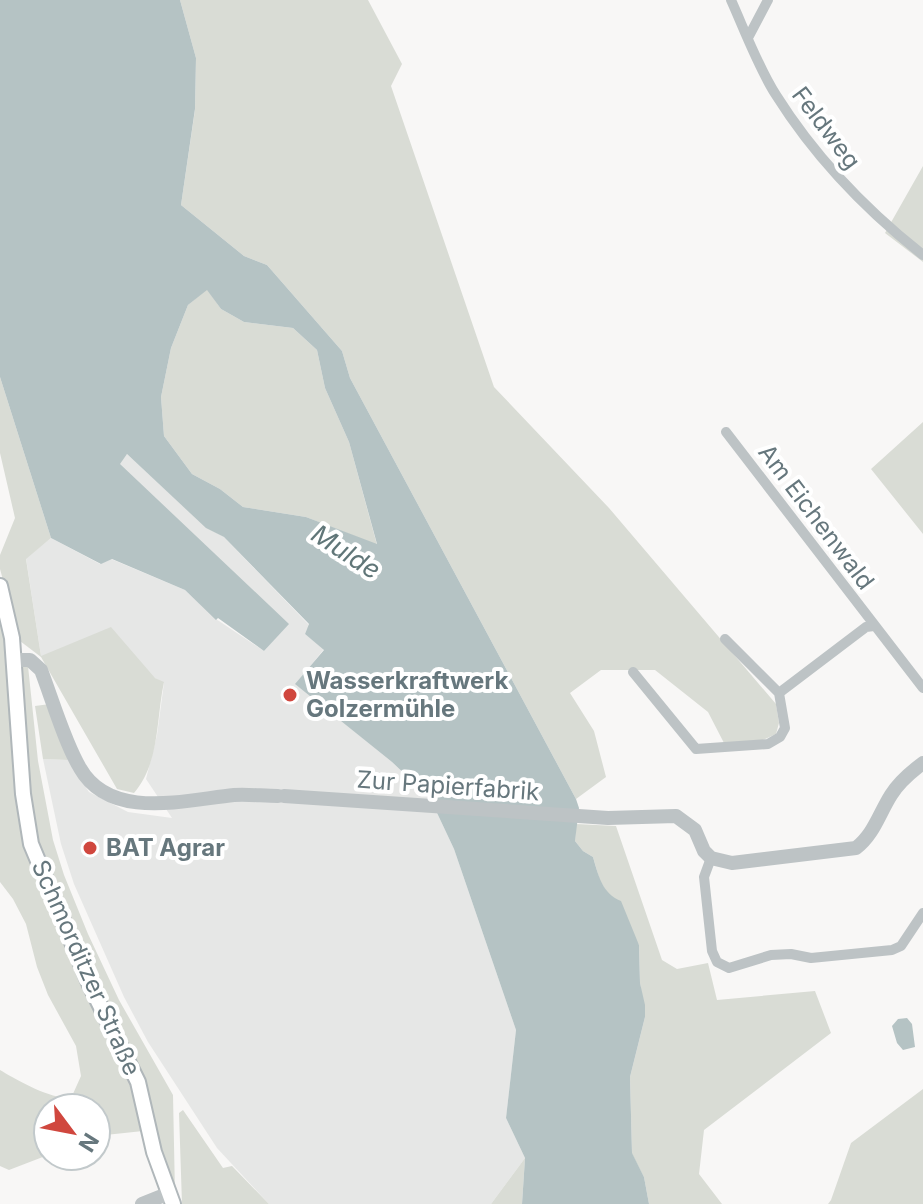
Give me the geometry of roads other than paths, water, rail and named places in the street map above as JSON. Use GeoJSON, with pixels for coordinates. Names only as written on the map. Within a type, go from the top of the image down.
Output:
{"type":"FeatureCollection","features":[{"type":"Feature","properties":{"kind":"main road","name":"Schmorditzer Straße"},"geometry":{"type":"LineString","coordinates":[[0,586],[15,660],[23,794],[31,844],[90,985],[138,1082],[154,1152],[170,1199]]}},
{"type":"Feature","properties":{"kind":"street","name":"Feldweg"},"geometry":{"type":"LineString","coordinates":[[731,0],[774,93],[803,133],[846,186],[878,218],[923,255]]}},
{"type":"Feature","properties":{"kind":"street"},"geometry":{"type":"LineString","coordinates":[[749,36],[768,0]]}},
{"type":"Feature","properties":{"kind":"street","name":"Am Eichenwald"},"geometry":{"type":"LineString","coordinates":[[726,432],[923,688]]}},
{"type":"Feature","properties":{"kind":"street","name":"Am Eichenwald"},"geometry":{"type":"LineString","coordinates":[[779,693],[866,627],[874,626]]}},
{"type":"Feature","properties":{"kind":"street"},"geometry":{"type":"LineString","coordinates":[[633,672],[696,749],[768,744],[780,737],[785,728],[779,693],[725,639]]}},
{"type":"Feature","properties":{"kind":"street","name":"Zur Papierfabrik"},"geometry":{"type":"LineString","coordinates":[[15,660],[30,660],[41,670],[80,769],[96,788],[115,798],[147,804],[240,795],[281,796],[608,818],[676,816],[695,830],[704,851],[711,858]]}},
{"type":"Feature","properties":{"kind":"street"},"geometry":{"type":"LineString","coordinates":[[923,763],[907,775],[892,793],[878,823],[856,848],[732,863],[711,858],[704,877],[712,951],[717,962],[729,968],[771,955],[791,954],[811,958],[892,950],[901,946],[923,913]]}},
{"type":"Feature","properties":{"kind":"street"},"geometry":{"type":"LineString","coordinates":[[142,1204],[170,1199]]}},
{"type":"Feature","properties":{"kind":"water","name":"Mulde"},"geometry":{"type":"Polygon","coordinates":[[[0,0],[180,0],[196,58],[195,109],[181,205],[244,256],[267,265],[342,351],[350,378],[576,799],[579,808],[575,841],[593,857],[599,877],[609,894],[621,901],[639,945],[645,1017],[630,1077],[632,1153],[644,1177],[649,1204],[522,1204],[525,1158],[506,1118],[516,1030],[454,849],[430,798],[392,762],[295,684],[324,650],[305,634],[309,624],[224,537],[206,528],[127,454],[120,464],[289,624],[264,651],[218,618],[216,620],[185,590],[112,559],[101,564],[51,538],[0,377],[0,0]],[[207,290],[188,305],[171,348],[161,397],[164,436],[192,474],[220,489],[243,507],[306,517],[377,544],[349,442],[325,388],[317,350],[293,328],[244,322],[221,309],[207,290]]]}},
{"type":"Feature","properties":{"kind":"water"},"geometry":{"type":"Polygon","coordinates":[[[907,1018],[912,1024],[915,1047],[903,1050],[897,1043],[892,1026],[898,1019],[907,1018]]]}},
{"type":"Feature","properties":{"kind":"place","name":"Wasserkraftwerk Golzermühle"},"geometry":{"type":"Point","coordinates":[290,695]}},
{"type":"Feature","properties":{"kind":"place","name":"BAT Agrar"},"geometry":{"type":"Point","coordinates":[90,848]}}]}
